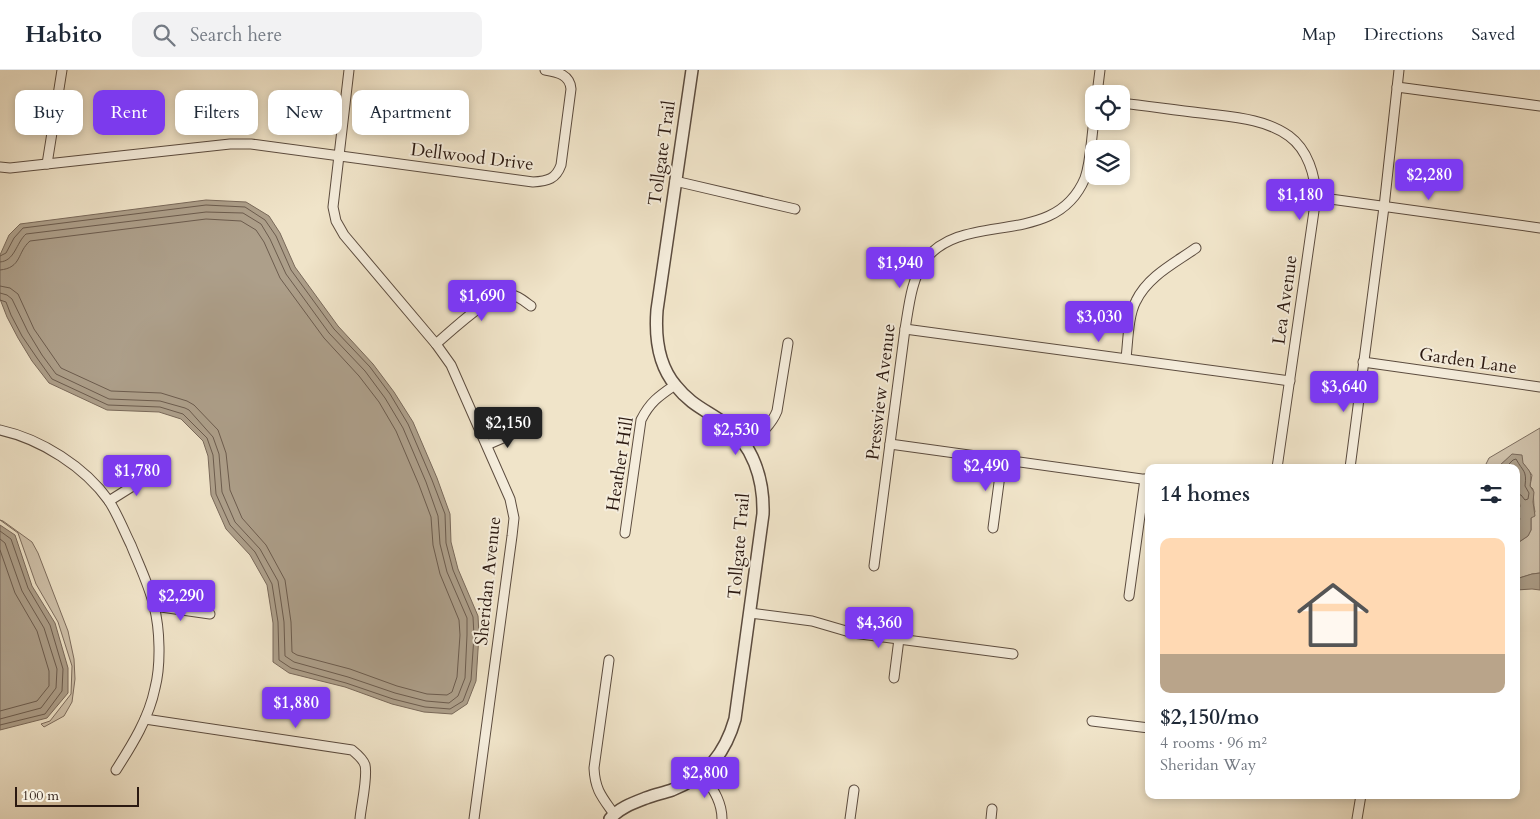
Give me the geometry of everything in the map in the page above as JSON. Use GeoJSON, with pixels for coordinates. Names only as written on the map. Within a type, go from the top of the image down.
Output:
{"type":"FeatureCollection","features":[{"type":"Feature","properties":{"kind":"street"},"geometry":{"type":"LineString","coordinates":[[48,164],[62,70]]}},
{"type":"Feature","properties":{"kind":"street","name":"Sheridan Avenue"},"geometry":{"type":"LineString","coordinates":[[349,70],[333,207],[336,221],[344,235],[436,344],[450,365],[510,498],[514,518],[474,819]]}},
{"type":"Feature","properties":{"kind":"street","name":"Dellwood Drive"},"geometry":{"type":"LineString","coordinates":[[0,167],[10,168],[230,144],[251,144],[542,182],[551,179],[558,173],[561,165],[571,89],[571,83],[562,74],[545,70]]}},
{"type":"Feature","properties":{"kind":"street","name":"Tollgate Trail"},"geometry":{"type":"LineString","coordinates":[[612,817],[626,806],[671,791],[703,774],[721,752],[730,736],[735,719],[763,514],[764,500],[758,469],[746,446],[725,424],[700,409],[674,385],[667,373],[658,348],[656,322],[692,70]]}},
{"type":"Feature","properties":{"kind":"street"},"geometry":{"type":"LineString","coordinates":[[1098,85],[1100,70]]}},
{"type":"Feature","properties":{"kind":"street"},"geometry":{"type":"LineString","coordinates":[[1350,464],[1384,207],[1399,70]]}},
{"type":"Feature","properties":{"kind":"street"},"geometry":{"type":"LineString","coordinates":[[1397,87],[1540,106]]}},
{"type":"Feature","properties":{"kind":"street","name":"Lea Avenue"},"geometry":{"type":"LineString","coordinates":[[1130,104],[1250,120],[1272,127],[1290,136],[1300,147],[1307,159],[1315,184],[1316,197],[1278,464]]}},
{"type":"Feature","properties":{"kind":"street","name":"Pressview Avenue"},"geometry":{"type":"LineString","coordinates":[[874,566],[910,294],[916,278],[925,261],[933,252],[947,243],[964,236],[1024,225],[1040,220],[1057,211],[1071,200],[1080,188],[1085,176],[1089,162],[1093,130]]}},
{"type":"Feature","properties":{"kind":"street"},"geometry":{"type":"LineString","coordinates":[[675,181],[795,209]]}},
{"type":"Feature","properties":{"kind":"street"},"geometry":{"type":"LineString","coordinates":[[1316,197],[1540,228]]}},
{"type":"Feature","properties":{"kind":"street"},"geometry":{"type":"LineString","coordinates":[[1126,358],[1132,315],[1138,297],[1151,280],[1196,248]]}},
{"type":"Feature","properties":{"kind":"street"},"geometry":{"type":"LineString","coordinates":[[436,344],[498,296],[508,294],[518,297],[531,306]]}},
{"type":"Feature","properties":{"kind":"street"},"geometry":{"type":"LineString","coordinates":[[905,329],[1290,381]]}},
{"type":"Feature","properties":{"kind":"street"},"geometry":{"type":"LineString","coordinates":[[746,446],[764,431],[774,419],[777,411],[788,343]]}},
{"type":"Feature","properties":{"kind":"street","name":"Garden Lane"},"geometry":{"type":"LineString","coordinates":[[1363,362],[1540,387]]}},
{"type":"Feature","properties":{"kind":"street","name":"Heather Hill"},"geometry":{"type":"LineString","coordinates":[[625,533],[641,420],[646,409],[654,399],[674,385]]}},
{"type":"Feature","properties":{"kind":"street"},"geometry":{"type":"LineString","coordinates":[[0,430],[23,436],[67,460],[109,501],[122,524],[154,606],[158,638],[158,667],[155,689],[145,719],[116,770]]}},
{"type":"Feature","properties":{"kind":"street"},"geometry":{"type":"LineString","coordinates":[[487,445],[520,431]]}},
{"type":"Feature","properties":{"kind":"street"},"geometry":{"type":"LineString","coordinates":[[890,444],[1145,479]]}},
{"type":"Feature","properties":{"kind":"street"},"geometry":{"type":"LineString","coordinates":[[993,528],[1002,460]]}},
{"type":"Feature","properties":{"kind":"street"},"geometry":{"type":"LineString","coordinates":[[109,501],[152,474]]}},
{"type":"Feature","properties":{"kind":"street"},"geometry":{"type":"LineString","coordinates":[[1129,596],[1145,492]]}},
{"type":"Feature","properties":{"kind":"street"},"geometry":{"type":"LineString","coordinates":[[154,606],[210,614]]}},
{"type":"Feature","properties":{"kind":"street"},"geometry":{"type":"LineString","coordinates":[[750,613],[812,621],[853,633],[1013,654]]}},
{"type":"Feature","properties":{"kind":"street"},"geometry":{"type":"LineString","coordinates":[[894,678],[899,639]]}},
{"type":"Feature","properties":{"kind":"street"},"geometry":{"type":"LineString","coordinates":[[609,660],[594,768],[594,781],[612,817]]}},
{"type":"Feature","properties":{"kind":"street"},"geometry":{"type":"LineString","coordinates":[[145,719],[352,750],[360,756],[364,764],[365,773],[360,819]]}},
{"type":"Feature","properties":{"kind":"street"},"geometry":{"type":"LineString","coordinates":[[1092,721],[1145,728]]}},
{"type":"Feature","properties":{"kind":"street"},"geometry":{"type":"LineString","coordinates":[[703,774],[718,798],[722,819]]}},
{"type":"Feature","properties":{"kind":"street"},"geometry":{"type":"LineString","coordinates":[[850,819],[854,790]]}},
{"type":"Feature","properties":{"kind":"street"},"geometry":{"type":"LineString","coordinates":[[1357,819],[1360,799]]}},
{"type":"Feature","properties":{"kind":"street"},"geometry":{"type":"LineString","coordinates":[[991,819],[992,809]]}},
{"type":"Feature","properties":{"kind":"shaded area"},"geometry":{"type":"Polygon","coordinates":[[[1540,428],[1540,573],[1520,578],[1520,541],[1528,536],[1531,530],[1531,518],[1535,512],[1533,489],[1530,486],[1532,475],[1513,454],[1501,464],[1486,464],[1489,458],[1540,428]]]}},
{"type":"Feature","properties":{"kind":"shaded area"},"geometry":{"type":"Polygon","coordinates":[[[0,520],[32,542],[38,553],[68,631],[74,659],[75,679],[72,702],[64,716],[44,727],[41,724],[50,721],[71,694],[72,666],[58,622],[36,584],[18,533],[0,520]]]}},
{"type":"Feature","properties":{"kind":"water"},"geometry":{"type":"Polygon","coordinates":[[[206,200],[246,202],[269,216],[280,233],[295,267],[338,326],[373,364],[413,422],[450,514],[451,542],[458,569],[478,616],[479,635],[476,681],[467,704],[452,714],[424,712],[392,704],[345,687],[289,673],[273,662],[273,623],[267,585],[250,555],[226,529],[211,495],[208,456],[203,441],[181,419],[159,412],[107,410],[49,383],[32,361],[7,317],[0,299],[0,255],[9,235],[20,224],[206,200]]]}},
{"type":"Feature","properties":{"kind":"water"},"geometry":{"type":"Polygon","coordinates":[[[1512,454],[1522,455],[1523,463],[1530,473],[1530,486],[1534,492],[1535,516],[1531,518],[1531,530],[1528,536],[1520,541],[1520,464],[1501,464],[1512,454]]]}},
{"type":"Feature","properties":{"kind":"water"},"geometry":{"type":"Polygon","coordinates":[[[0,525],[15,535],[32,586],[55,623],[68,668],[68,693],[47,718],[0,730],[0,525]]]}},
{"type":"Feature","properties":{"kind":"water"},"geometry":{"type":"Polygon","coordinates":[[[1540,573],[1540,590],[1520,590],[1520,578],[1540,573]]]}}]}
